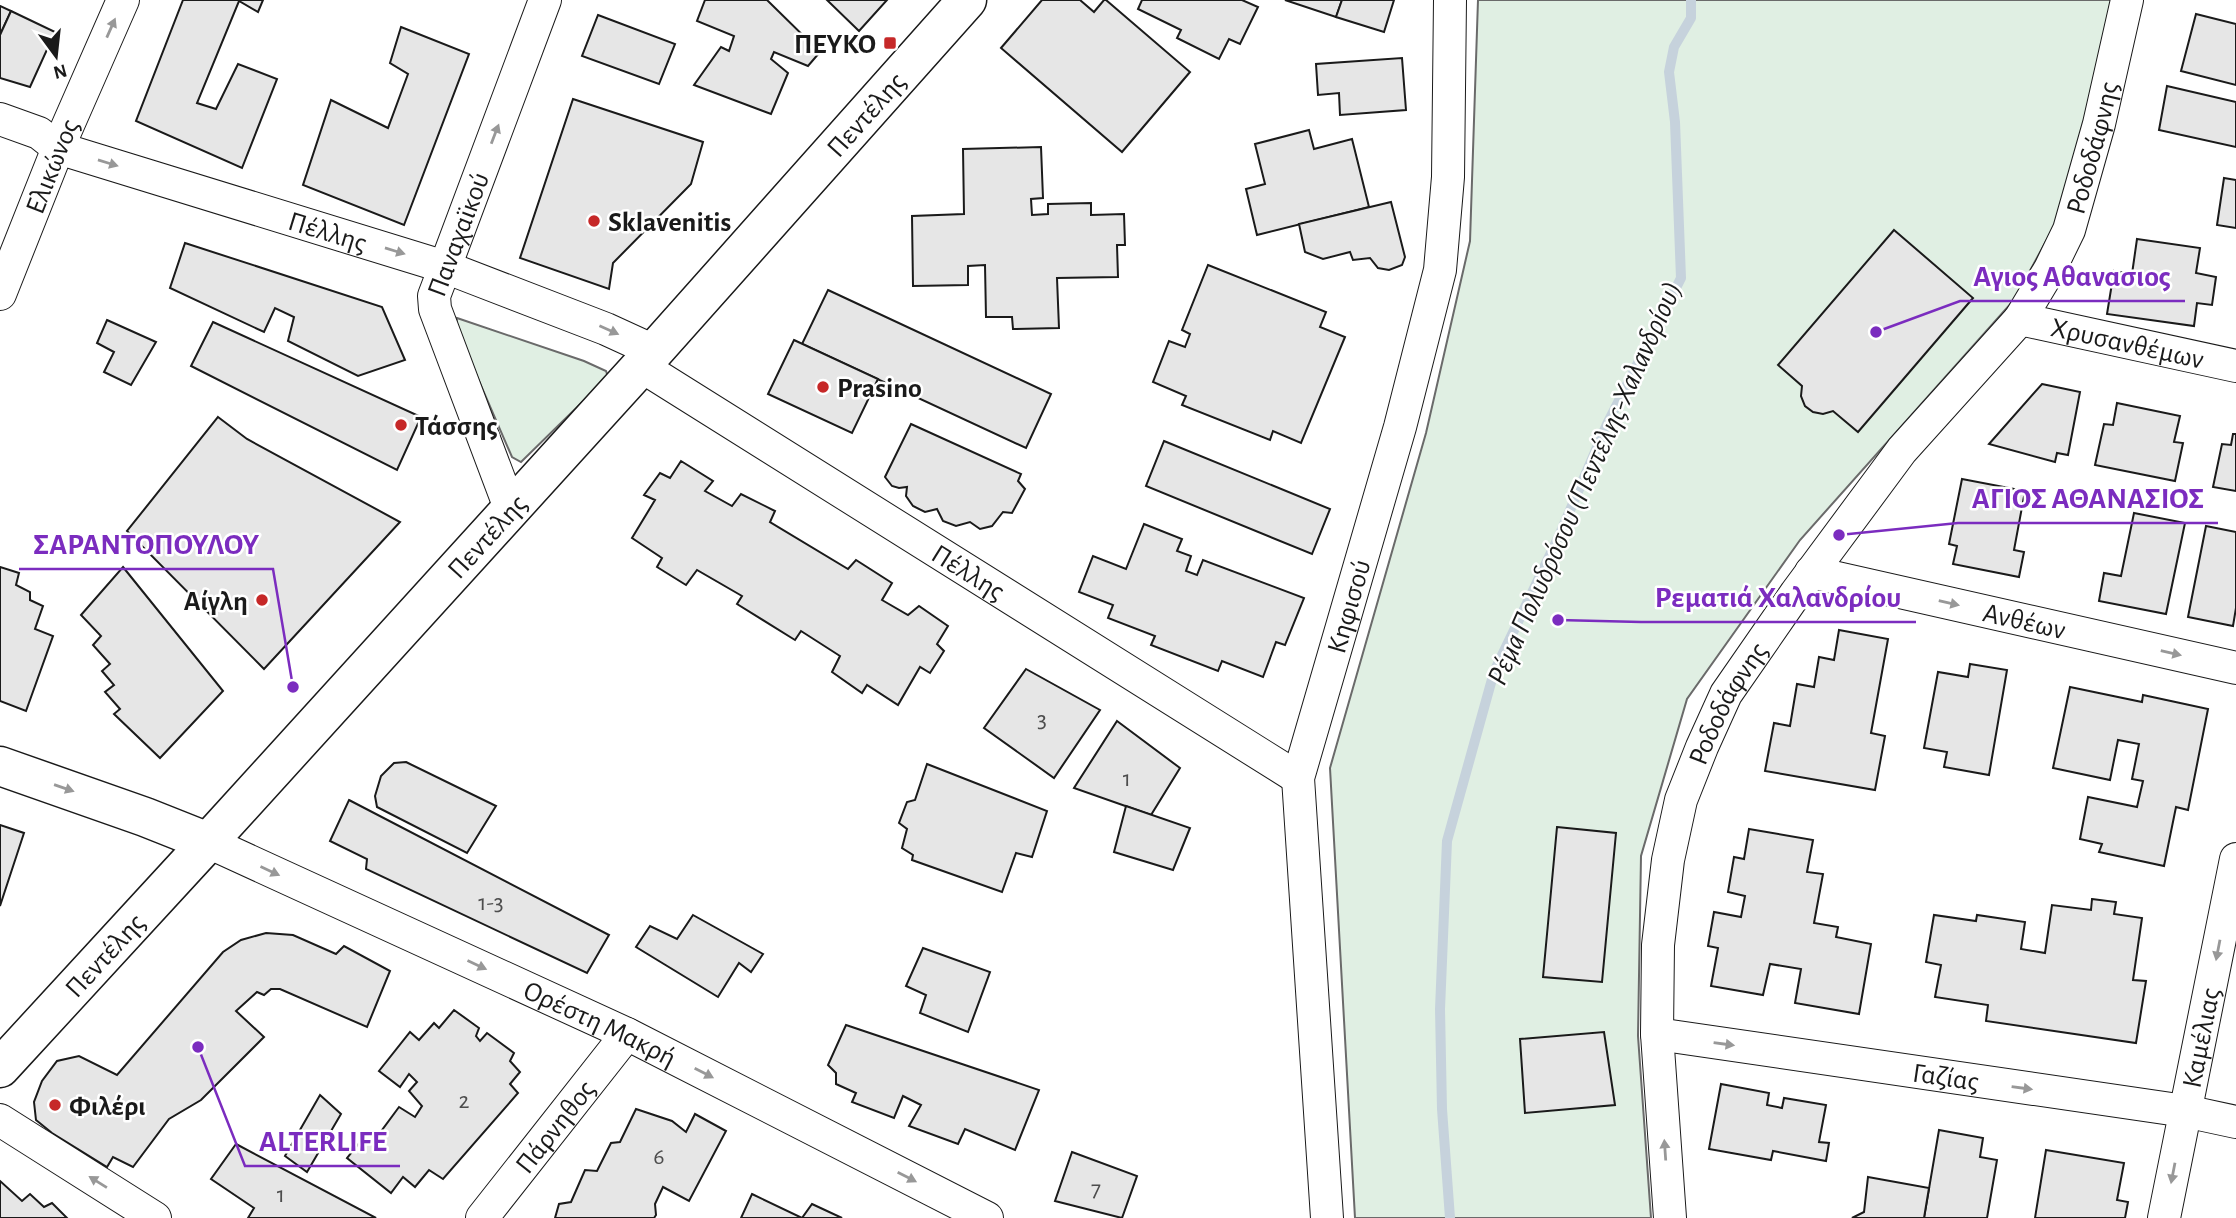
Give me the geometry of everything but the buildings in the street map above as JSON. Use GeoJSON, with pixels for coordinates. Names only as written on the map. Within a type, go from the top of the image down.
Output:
{"type":"FeatureCollection","features":[{"type":"Feature","properties":{"kind":"main road","name":"Πεντέλης"},"geometry":{"type":"LineString","coordinates":[[0,1068],[648,358],[967,0]]}},
{"type":"Feature","properties":{"kind":"main road"},"geometry":{"type":"LineString","coordinates":[[0,766],[208,842]]}},
{"type":"Feature","properties":{"kind":"street","name":"Ελικώνος"},"geometry":{"type":"LineString","coordinates":[[0,294],[58,148],[123,0]]}},
{"type":"Feature","properties":{"kind":"street","name":"Παναχαϊκού"},"geometry":{"type":"LineString","coordinates":[[510,508],[435,309],[434,296],[545,0]]}},
{"type":"Feature","properties":{"kind":"street","name":"Κηφισού"},"geometry":{"type":"LineString","coordinates":[[1327,1218],[1298,778],[1400,427],[1440,270],[1448,177],[1450,0]]}},
{"type":"Feature","properties":{"kind":"street","name":"Ροδοδάφνης"},"geometry":{"type":"LineString","coordinates":[[1670,1218],[1657,1034],[1658,945],[1668,860],[1681,800],[1726,694],[1811,572],[1902,450],[2020,319],[2050,269],[2069,230],[2099,124],[2127,0]]}},
{"type":"Feature","properties":{"kind":"street","name":"Πέλλης"},"geometry":{"type":"LineString","coordinates":[[0,119],[39,134],[58,148],[445,267],[606,329],[1298,778]]}},
{"type":"Feature","properties":{"kind":"street","name":"Χρυσανθέμων"},"geometry":{"type":"LineString","coordinates":[[2020,319],[2236,366]]}},
{"type":"Feature","properties":{"kind":"street","name":"Ανθέων"},"geometry":{"type":"LineString","coordinates":[[1811,572],[2236,668]]}},
{"type":"Feature","properties":{"kind":"street","name":"Ορέστη Μακρή"},"geometry":{"type":"LineString","coordinates":[[208,842],[627,1034],[987,1218]]}},
{"type":"Feature","properties":{"kind":"street","name":"Καμέλιας"},"geometry":{"type":"LineString","coordinates":[[2164,1218],[2236,859]]}},
{"type":"Feature","properties":{"kind":"street","name":"Πάρνηθος"},"geometry":{"type":"LineString","coordinates":[[482,1218],[627,1034]]}},
{"type":"Feature","properties":{"kind":"street","name":"Γαζίας"},"geometry":{"type":"LineString","coordinates":[[1657,1034],[2185,1111],[2236,1122]]}},
{"type":"Feature","properties":{"kind":"street"},"geometry":{"type":"LineString","coordinates":[[0,1120],[155,1218]]}},
{"type":"Feature","properties":{"kind":"green space"},"geometry":{"type":"Polygon","coordinates":[[[1478,0],[2112,0],[2069,199],[2014,300],[1800,540],[1687,699],[1641,856],[1638,1036],[1651,1218],[1355,1218],[1330,768],[1426,433],[1470,241],[1478,0]]]}},
{"type":"Feature","properties":{"kind":"green space"},"geometry":{"type":"Polygon","coordinates":[[[457,318],[584,361],[606,371],[608,377],[521,462],[512,457],[456,328],[457,318]]]}},
{"type":"Feature","properties":{"kind":"waterway","name":"Ρέμα Πολυδρόσου (Πεντέλης-Χαλανδρίου)"},"geometry":{"type":"LineString","coordinates":[[1450,1218],[1442,1109],[1440,1009],[1447,841],[1494,672],[1559,536],[1607,424],[1681,278],[1675,122],[1669,72],[1674,47],[1691,18],[1691,0]]}},
{"type":"Feature","properties":{"kind":"place","name":"ΠΕΥΚΟ"},"geometry":{"type":"Point","coordinates":[890,43]}},
{"type":"Feature","properties":{"kind":"place","name":"Sklavenitis"},"geometry":{"type":"Point","coordinates":[594,221]}},
{"type":"Feature","properties":{"kind":"place","name":"Αγιος Αθανασιος"},"geometry":{"type":"Point","coordinates":[1876,332]}},
{"type":"Feature","properties":{"kind":"place","name":"Prasino"},"geometry":{"type":"Point","coordinates":[823,387]}},
{"type":"Feature","properties":{"kind":"place","name":"Τάσσης"},"geometry":{"type":"Point","coordinates":[401,425]}},
{"type":"Feature","properties":{"kind":"place","name":"ΑΓΙΟΣ ΑΘΑΝΑΣΙΟΣ"},"geometry":{"type":"Point","coordinates":[1839,535]}},
{"type":"Feature","properties":{"kind":"place","name":"Αίγλη"},"geometry":{"type":"Point","coordinates":[262,600]}},
{"type":"Feature","properties":{"kind":"place","name":"Ρεματιά Χαλανδρίου"},"geometry":{"type":"Point","coordinates":[1558,620]}},
{"type":"Feature","properties":{"kind":"place","name":"ΣΑΡΑΝΤΟΠΟΥΛΟΥ"},"geometry":{"type":"Point","coordinates":[293,687]}},
{"type":"Feature","properties":{"kind":"place","name":"ALTERLIFE"},"geometry":{"type":"Point","coordinates":[198,1047]}},
{"type":"Feature","properties":{"kind":"place","name":"Φιλέρι"},"geometry":{"type":"Point","coordinates":[55,1105]}}]}
